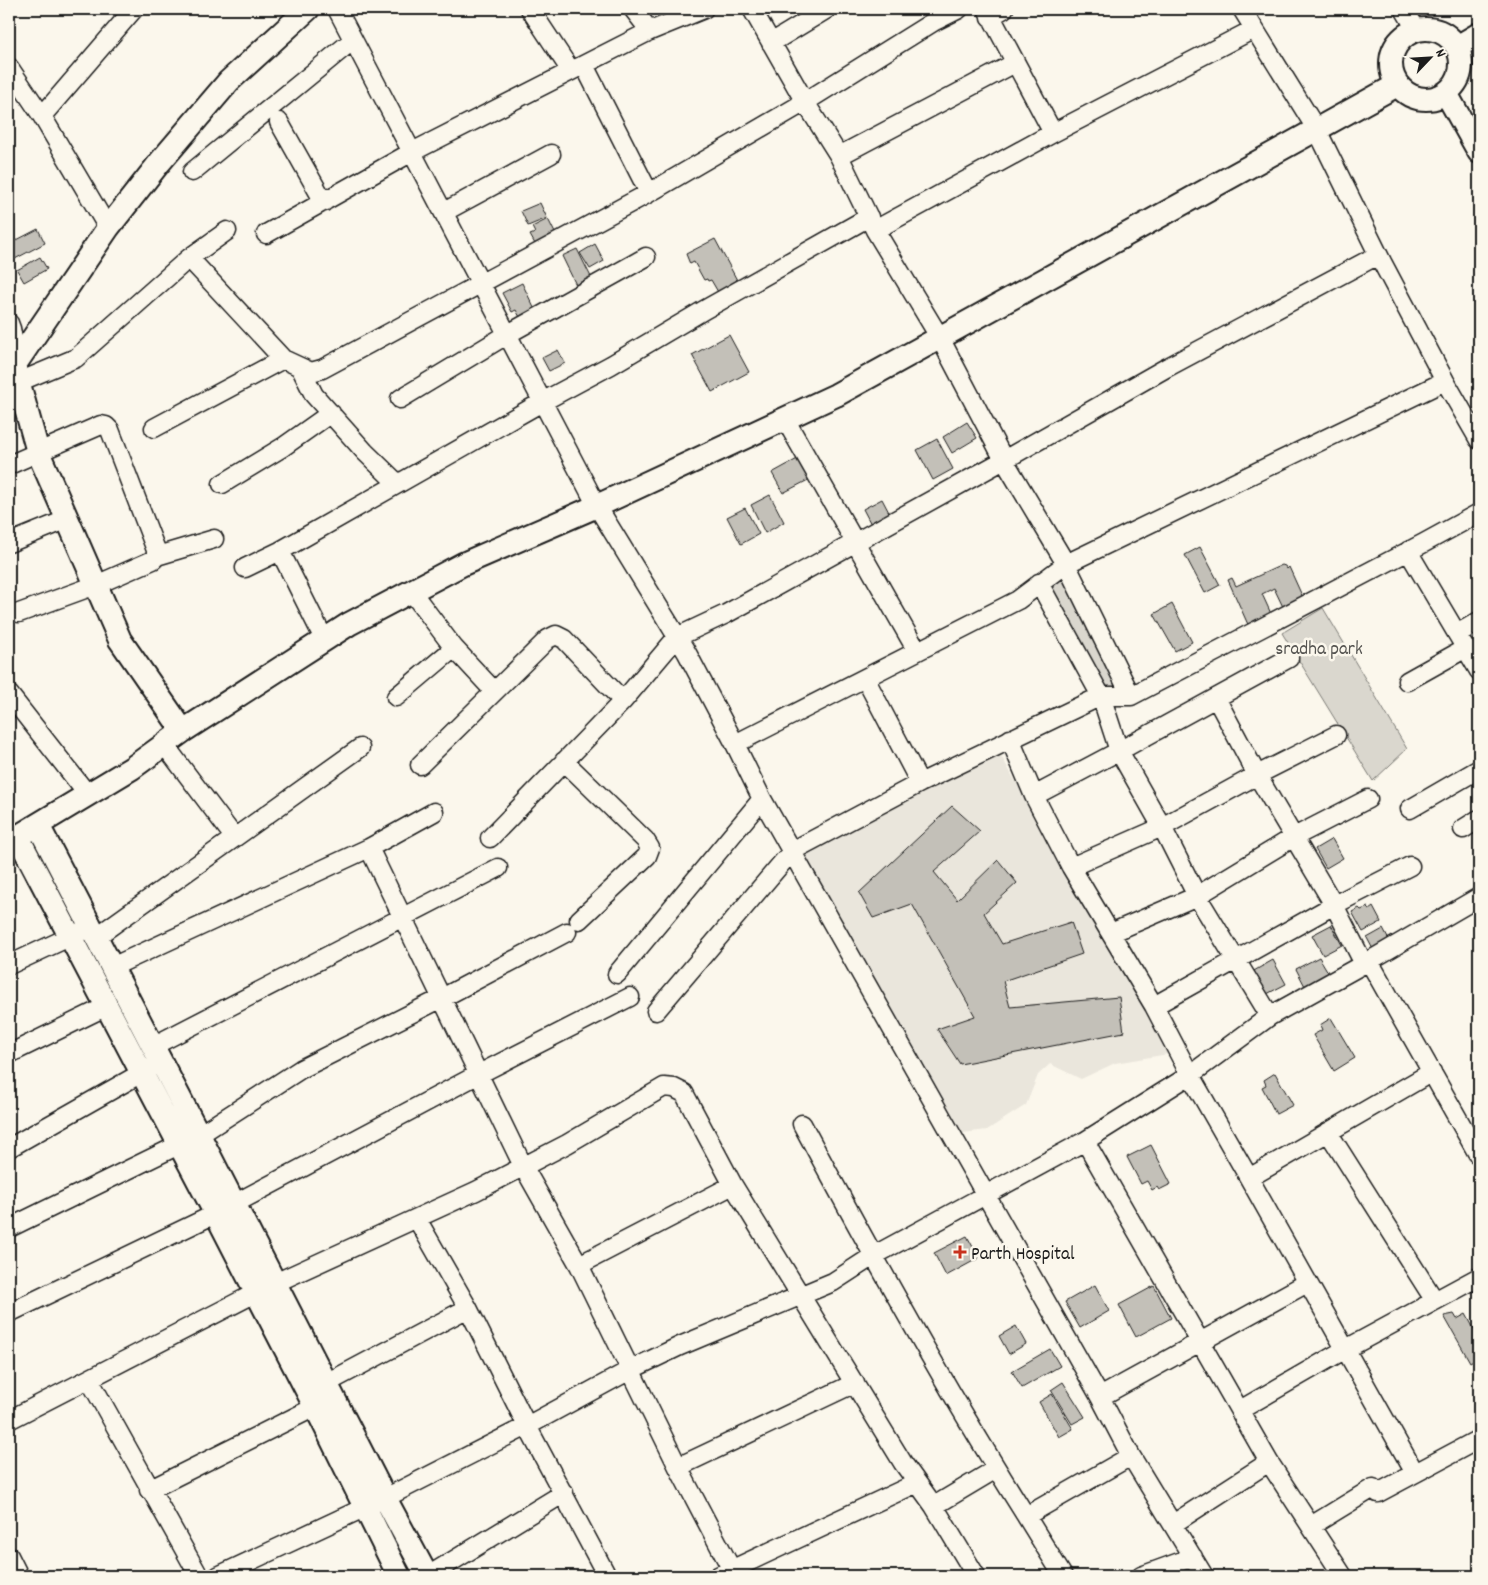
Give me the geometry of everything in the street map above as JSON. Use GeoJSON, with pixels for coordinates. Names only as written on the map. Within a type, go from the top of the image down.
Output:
{"type":"FeatureCollection","features":[{"type":"Feature","properties":{"kind":"street"},"geometry":{"type":"LineString","coordinates":[[42,116],[134,9]]}},
{"type":"Feature","properties":{"kind":"street"},"geometry":{"type":"LineString","coordinates":[[12,368],[108,228],[160,162],[229,81],[308,9]]}},
{"type":"Feature","properties":{"kind":"street"},"geometry":{"type":"LineString","coordinates":[[337,9],[597,506],[677,637],[735,744],[762,799],[1100,1396],[1130,1456],[1204,1576]]}},
{"type":"Feature","properties":{"kind":"street"},"geometry":{"type":"LineString","coordinates":[[530,9],[578,68],[649,193]]}},
{"type":"Feature","properties":{"kind":"street"},"geometry":{"type":"LineString","coordinates":[[633,9],[650,31]]}},
{"type":"Feature","properties":{"kind":"street"},"geometry":{"type":"LineString","coordinates":[[266,234],[412,152],[650,31],[704,9]]}},
{"type":"Feature","properties":{"kind":"street"},"geometry":{"type":"LineString","coordinates":[[752,9],[838,156],[872,223],[940,338],[1004,460],[1066,564],[1131,696]]}},
{"type":"Feature","properties":{"kind":"street"},"geometry":{"type":"LineString","coordinates":[[771,43],[827,9]]}},
{"type":"Feature","properties":{"kind":"street"},"geometry":{"type":"LineString","coordinates":[[189,258],[283,359],[311,372],[322,368],[649,193],[805,102],[933,22],[959,9]]}},
{"type":"Feature","properties":{"kind":"street"},"geometry":{"type":"LineString","coordinates":[[1242,9],[1317,130],[1378,255],[1445,381],[1479,440]]}},
{"type":"Feature","properties":{"kind":"street"},"geometry":{"type":"LineString","coordinates":[[1404,9],[1416,29]]}},
{"type":"Feature","properties":{"kind":"street"},"geometry":{"type":"LineString","coordinates":[[994,11],[1015,63],[1053,133]]}},
{"type":"Feature","properties":{"kind":"street"},"geometry":{"type":"LineString","coordinates":[[1428,28],[1440,31],[1450,37],[1457,47],[1462,61],[1459,77],[1451,89],[1438,98],[1423,100],[1408,95],[1397,84],[1391,72],[1391,58],[1395,45],[1404,35],[1416,29],[1428,28]]}},
{"type":"Feature","properties":{"kind":"street"},"geometry":{"type":"LineString","coordinates":[[245,568],[280,551],[542,402],[611,365],[704,310],[1254,29]]}},
{"type":"Feature","properties":{"kind":"street"},"geometry":{"type":"LineString","coordinates":[[1457,47],[1479,34]]}},
{"type":"Feature","properties":{"kind":"street"},"geometry":{"type":"LineString","coordinates":[[192,172],[353,40]]}},
{"type":"Feature","properties":{"kind":"street"},"geometry":{"type":"LineString","coordinates":[[838,156],[1015,63]]}},
{"type":"Feature","properties":{"kind":"street"},"geometry":{"type":"LineString","coordinates":[[10,74],[42,116],[108,228]]}},
{"type":"Feature","properties":{"kind":"street"},"geometry":{"type":"LineString","coordinates":[[564,1493],[428,1576],[385,1498],[275,1283],[180,1144],[70,937],[13,840],[132,768],[183,731],[349,624],[463,564],[597,506],[836,395],[1397,84]]}},
{"type":"Feature","properties":{"kind":"street"},"geometry":{"type":"LineString","coordinates":[[1446,93],[1479,152]]}},
{"type":"Feature","properties":{"kind":"street"},"geometry":{"type":"LineString","coordinates":[[279,122],[324,202]]}},
{"type":"Feature","properties":{"kind":"street"},"geometry":{"type":"LineString","coordinates":[[444,212],[551,154]]}},
{"type":"Feature","properties":{"kind":"street"},"geometry":{"type":"LineString","coordinates":[[12,368],[76,358],[189,258],[227,231]]}},
{"type":"Feature","properties":{"kind":"street"},"geometry":{"type":"LineString","coordinates":[[490,838],[623,702],[677,637],[726,614],[1166,368],[1378,255]]}},
{"type":"Feature","properties":{"kind":"street"},"geometry":{"type":"LineString","coordinates":[[400,399],[508,334],[646,257]]}},
{"type":"Feature","properties":{"kind":"street"},"geometry":{"type":"LineString","coordinates":[[9,323],[14,332],[12,368],[38,452],[120,640],[183,731]]}},
{"type":"Feature","properties":{"kind":"street"},"geometry":{"type":"LineString","coordinates":[[154,428],[283,359]]}},
{"type":"Feature","properties":{"kind":"street"},"geometry":{"type":"LineString","coordinates":[[301,368],[314,395],[397,484]]}},
{"type":"Feature","properties":{"kind":"street"},"geometry":{"type":"LineString","coordinates":[[735,744],[1018,600],[1066,564],[1445,381]]}},
{"type":"Feature","properties":{"kind":"street"},"geometry":{"type":"LineString","coordinates":[[222,484],[283,447],[331,413]]}},
{"type":"Feature","properties":{"kind":"street"},"geometry":{"type":"LineString","coordinates":[[785,419],[917,651]]}},
{"type":"Feature","properties":{"kind":"street"},"geometry":{"type":"LineString","coordinates":[[9,465],[101,425],[106,426],[114,439],[157,556]]}},
{"type":"Feature","properties":{"kind":"street"},"geometry":{"type":"LineString","coordinates":[[656,1011],[792,851],[920,783],[1101,696],[1131,696],[1479,513]]}},
{"type":"Feature","properties":{"kind":"street"},"geometry":{"type":"LineString","coordinates":[[9,542],[68,519]]}},
{"type":"Feature","properties":{"kind":"street"},"geometry":{"type":"LineString","coordinates":[[19,613],[96,585],[154,560],[157,556],[214,539]]}},
{"type":"Feature","properties":{"kind":"street"},"geometry":{"type":"LineString","coordinates":[[1408,550],[1479,671]]}},
{"type":"Feature","properties":{"kind":"street"},"geometry":{"type":"LineString","coordinates":[[280,551],[324,639]]}},
{"type":"Feature","properties":{"kind":"street"},"geometry":{"type":"LineString","coordinates":[[1039,584],[1101,696],[1119,751],[1162,827],[1197,896],[1270,1016]]}},
{"type":"Feature","properties":{"kind":"street"},"geometry":{"type":"LineString","coordinates":[[411,591],[454,648],[494,691]]}},
{"type":"Feature","properties":{"kind":"street"},"geometry":{"type":"LineString","coordinates":[[1408,681],[1461,641],[1479,621]]}},
{"type":"Feature","properties":{"kind":"street"},"geometry":{"type":"LineString","coordinates":[[420,765],[548,639],[556,635],[564,639],[623,702]]}},
{"type":"Feature","properties":{"kind":"street"},"geometry":{"type":"LineString","coordinates":[[396,697],[454,648]]}},
{"type":"Feature","properties":{"kind":"street"},"geometry":{"type":"LineString","coordinates":[[1034,796],[1289,658]]}},
{"type":"Feature","properties":{"kind":"street"},"geometry":{"type":"LineString","coordinates":[[865,678],[920,783]]}},
{"type":"Feature","properties":{"kind":"street"},"geometry":{"type":"LineString","coordinates":[[9,694],[88,795]]}},
{"type":"Feature","properties":{"kind":"street"},"geometry":{"type":"LineString","coordinates":[[1216,698],[1257,775],[1432,1072],[1479,1156]]}},
{"type":"Feature","properties":{"kind":"street"},"geometry":{"type":"LineString","coordinates":[[1071,867],[1162,827],[1257,775],[1336,735]]}},
{"type":"Feature","properties":{"kind":"street"},"geometry":{"type":"LineString","coordinates":[[1010,739],[1034,796],[1071,867],[1154,1006],[1344,1350],[1415,1473]]}},
{"type":"Feature","properties":{"kind":"street"},"geometry":{"type":"LineString","coordinates":[[164,744],[234,836]]}},
{"type":"Feature","properties":{"kind":"street"},"geometry":{"type":"LineString","coordinates":[[9,965],[70,937],[94,932],[360,748]]}},
{"type":"Feature","properties":{"kind":"street"},"geometry":{"type":"LineString","coordinates":[[9,1228],[199,1134],[301,1069],[442,998],[573,926],[647,856],[650,848],[646,840],[564,762]]}},
{"type":"Feature","properties":{"kind":"street"},"geometry":{"type":"LineString","coordinates":[[1410,808],[1479,770]]}},
{"type":"Feature","properties":{"kind":"street"},"geometry":{"type":"LineString","coordinates":[[617,974],[762,799]]}},
{"type":"Feature","properties":{"kind":"street"},"geometry":{"type":"LineString","coordinates":[[1111,933],[1197,896],[1294,837],[1368,799]]}},
{"type":"Feature","properties":{"kind":"street"},"geometry":{"type":"LineString","coordinates":[[112,967],[369,848],[434,812]]}},
{"type":"Feature","properties":{"kind":"street"},"geometry":{"type":"LineString","coordinates":[[1463,829],[1479,819]]}},
{"type":"Feature","properties":{"kind":"street"},"geometry":{"type":"LineString","coordinates":[[38,825],[199,1134],[256,1294],[315,1407],[399,1576]]}},
{"type":"Feature","properties":{"kind":"street"},"geometry":{"type":"LineString","coordinates":[[369,848],[523,1166],[580,1265],[728,1574],[917,1483]]}},
{"type":"Feature","properties":{"kind":"street"},"geometry":{"type":"LineString","coordinates":[[1154,1006],[1334,905],[1410,866]]}},
{"type":"Feature","properties":{"kind":"street"},"geometry":{"type":"LineString","coordinates":[[9,1148],[142,1072],[157,1054],[402,916],[498,868]]}},
{"type":"Feature","properties":{"kind":"street"},"geometry":{"type":"LineString","coordinates":[[218,1576],[385,1498],[527,1426],[630,1370],[680,1346],[833,1282],[873,1256],[1085,1141],[1190,1074],[1270,1016],[1479,897]]}},
{"type":"Feature","properties":{"kind":"street"},"geometry":{"type":"LineString","coordinates":[[9,1313],[225,1209],[479,1074],[630,997]]}},
{"type":"Feature","properties":{"kind":"street"},"geometry":{"type":"LineString","coordinates":[[9,1054],[107,1006]]}},
{"type":"Feature","properties":{"kind":"street"},"geometry":{"type":"LineString","coordinates":[[1249,1178],[1432,1072]]}},
{"type":"Feature","properties":{"kind":"street"},"geometry":{"type":"LineString","coordinates":[[9,1420],[275,1283],[417,1219],[567,1144],[664,1088],[669,1087],[684,1093],[733,1185],[976,1576]]}},
{"type":"Feature","properties":{"kind":"street"},"geometry":{"type":"LineString","coordinates":[[802,1124],[873,1256],[996,1469],[1063,1576]]}},
{"type":"Feature","properties":{"kind":"street"},"geometry":{"type":"LineString","coordinates":[[1328,1132],[1435,1301]]}},
{"type":"Feature","properties":{"kind":"street"},"geometry":{"type":"LineString","coordinates":[[1085,1141],[1198,1342],[1240,1410],[1269,1462],[1343,1576]]}},
{"type":"Feature","properties":{"kind":"street"},"geometry":{"type":"LineString","coordinates":[[580,1265],[733,1185]]}},
{"type":"Feature","properties":{"kind":"street"},"geometry":{"type":"LineString","coordinates":[[417,1219],[468,1308],[527,1426],[607,1576]]}},
{"type":"Feature","properties":{"kind":"street"},"geometry":{"type":"LineString","coordinates":[[1240,1410],[1344,1350],[1479,1277]]}},
{"type":"Feature","properties":{"kind":"street"},"geometry":{"type":"LineString","coordinates":[[1100,1396],[1307,1283]]}},
{"type":"Feature","properties":{"kind":"street"},"geometry":{"type":"LineString","coordinates":[[327,1383],[468,1308]]}},
{"type":"Feature","properties":{"kind":"street"},"geometry":{"type":"LineString","coordinates":[[89,1379],[149,1490],[199,1576]]}},
{"type":"Feature","properties":{"kind":"street"},"geometry":{"type":"LineString","coordinates":[[678,1467],[855,1383]]}},
{"type":"Feature","properties":{"kind":"street"},"geometry":{"type":"LineString","coordinates":[[149,1490],[315,1407]]}},
{"type":"Feature","properties":{"kind":"street"},"geometry":{"type":"LineString","coordinates":[[1311,1526],[1373,1488],[1378,1493],[1479,1439]]}},
{"type":"Feature","properties":{"kind":"street"},"geometry":{"type":"LineString","coordinates":[[1026,1516],[1130,1456]]}},
{"type":"Feature","properties":{"kind":"street"},"geometry":{"type":"LineString","coordinates":[[1173,1524],[1269,1462]]}},
{"type":"Feature","properties":{"kind":"street"},"geometry":{"type":"LineString","coordinates":[[934,1506],[996,1469]]}},
{"type":"Feature","properties":{"kind":"street"},"geometry":{"type":"LineString","coordinates":[[9,1556],[19,1576]]}},
{"type":"Feature","properties":{"kind":"street"},"geometry":{"type":"LineString","coordinates":[[1141,1576],[1193,1557]]}},
{"type":"Feature","properties":{"kind":"shaded area"},"geometry":{"type":"Polygon","coordinates":[[[997,749],[1150,1014],[1168,1054],[1115,1063],[1081,1079],[1050,1064],[1038,1075],[1026,1105],[987,1130],[963,1133],[804,853],[997,749]]]}},
{"type":"Feature","properties":{"kind":"green space"},"geometry":{"type":"Polygon","coordinates":[[[1071,573],[1127,688],[1101,696],[1039,583],[1071,573]]]}},
{"type":"Feature","properties":{"kind":"green space","name":"sradha park"},"geometry":{"type":"Polygon","coordinates":[[[1323,608],[1407,749],[1373,781],[1282,633],[1323,608]]]}},
{"type":"Feature","properties":{"kind":"building"},"geometry":{"type":"Polygon","coordinates":[[[540,203],[547,218],[528,226],[521,211],[540,203]]]}},
{"type":"Feature","properties":{"kind":"building"},"geometry":{"type":"Polygon","coordinates":[[[548,219],[555,233],[535,244],[530,235],[535,233],[532,227],[548,219]]]}},
{"type":"Feature","properties":{"kind":"building"},"geometry":{"type":"Polygon","coordinates":[[[38,229],[45,243],[13,260],[9,253],[9,244],[38,229]]]}},
{"type":"Feature","properties":{"kind":"building"},"geometry":{"type":"Polygon","coordinates":[[[715,239],[738,282],[718,292],[711,280],[704,280],[694,262],[690,264],[686,254],[715,239]]]}},
{"type":"Feature","properties":{"kind":"building"},"geometry":{"type":"Polygon","coordinates":[[[595,244],[604,261],[590,269],[580,253],[595,244]]]}},
{"type":"Feature","properties":{"kind":"building"},"geometry":{"type":"Polygon","coordinates":[[[577,249],[593,281],[578,289],[562,256],[577,249]]]}},
{"type":"Feature","properties":{"kind":"building"},"geometry":{"type":"Polygon","coordinates":[[[40,257],[47,269],[24,282],[17,270],[40,257]]]}},
{"type":"Feature","properties":{"kind":"building"},"geometry":{"type":"Polygon","coordinates":[[[522,283],[536,312],[521,319],[516,310],[512,312],[502,293],[522,283]]]}},
{"type":"Feature","properties":{"kind":"building"},"geometry":{"type":"Polygon","coordinates":[[[729,335],[749,372],[712,392],[692,355],[729,335]]]}},
{"type":"Feature","properties":{"kind":"building"},"geometry":{"type":"Polygon","coordinates":[[[558,350],[565,363],[549,371],[542,358],[558,350]]]}},
{"type":"Feature","properties":{"kind":"building"},"geometry":{"type":"Polygon","coordinates":[[[967,422],[977,438],[952,453],[943,437],[967,422]]]}},
{"type":"Feature","properties":{"kind":"building"},"geometry":{"type":"Polygon","coordinates":[[[937,439],[953,469],[933,480],[917,450],[937,439]]]}},
{"type":"Feature","properties":{"kind":"building"},"geometry":{"type":"Polygon","coordinates":[[[801,457],[812,478],[783,493],[772,473],[801,457]]]}},
{"type":"Feature","properties":{"kind":"building"},"geometry":{"type":"Polygon","coordinates":[[[770,495],[784,522],[765,533],[751,505],[770,495]]]}},
{"type":"Feature","properties":{"kind":"building"},"geometry":{"type":"Polygon","coordinates":[[[882,499],[893,520],[874,530],[863,509],[882,499]]]}},
{"type":"Feature","properties":{"kind":"building"},"geometry":{"type":"Polygon","coordinates":[[[745,508],[759,534],[741,544],[727,517],[745,508]]]}},
{"type":"Feature","properties":{"kind":"building"},"geometry":{"type":"Polygon","coordinates":[[[1200,547],[1220,585],[1205,593],[1185,555],[1200,547]]]}},
{"type":"Feature","properties":{"kind":"building"},"geometry":{"type":"Polygon","coordinates":[[[1282,565],[1287,569],[1289,567],[1304,600],[1284,609],[1274,588],[1262,594],[1273,618],[1250,629],[1228,580],[1232,578],[1236,586],[1282,565]]]}},
{"type":"Feature","properties":{"kind":"building"},"geometry":{"type":"Polygon","coordinates":[[[1172,604],[1192,642],[1175,651],[1154,614],[1172,604]]]}},
{"type":"Feature","properties":{"kind":"building"},"geometry":{"type":"Polygon","coordinates":[[[952,806],[980,831],[934,872],[957,900],[998,860],[1017,883],[984,913],[1002,944],[1071,922],[1082,954],[1003,981],[1010,1007],[1119,997],[1124,1032],[960,1064],[937,1029],[975,1016],[912,904],[873,918],[859,893],[952,806]]]}},
{"type":"Feature","properties":{"kind":"building"},"geometry":{"type":"Polygon","coordinates":[[[1332,839],[1343,858],[1326,868],[1315,849],[1332,839]]]}},
{"type":"Feature","properties":{"kind":"building"},"geometry":{"type":"Polygon","coordinates":[[[1368,907],[1369,910],[1373,907],[1381,922],[1363,932],[1352,912],[1359,908],[1361,910],[1368,907]]]}},
{"type":"Feature","properties":{"kind":"building"},"geometry":{"type":"Polygon","coordinates":[[[1331,925],[1342,945],[1323,955],[1312,935],[1331,925]]]}},
{"type":"Feature","properties":{"kind":"building"},"geometry":{"type":"Polygon","coordinates":[[[1383,929],[1391,944],[1375,953],[1367,938],[1383,929]]]}},
{"type":"Feature","properties":{"kind":"building"},"geometry":{"type":"Polygon","coordinates":[[[1319,957],[1331,977],[1307,990],[1296,969],[1319,957]]]}},
{"type":"Feature","properties":{"kind":"building"},"geometry":{"type":"Polygon","coordinates":[[[1273,960],[1286,984],[1265,995],[1252,972],[1273,960]]]}},
{"type":"Feature","properties":{"kind":"building"},"geometry":{"type":"Polygon","coordinates":[[[1331,1018],[1355,1058],[1334,1071],[1313,1035],[1322,1030],[1320,1025],[1331,1018]]]}},
{"type":"Feature","properties":{"kind":"building"},"geometry":{"type":"Polygon","coordinates":[[[1275,1073],[1293,1105],[1276,1114],[1262,1087],[1266,1085],[1264,1080],[1275,1073]]]}},
{"type":"Feature","properties":{"kind":"building"},"geometry":{"type":"Polygon","coordinates":[[[1151,1145],[1171,1184],[1159,1190],[1157,1187],[1152,1190],[1147,1181],[1141,1184],[1127,1157],[1151,1145]]]}},
{"type":"Feature","properties":{"kind":"building"},"geometry":{"type":"Polygon","coordinates":[[[967,1236],[979,1258],[946,1276],[934,1253],[967,1236]]]}},
{"type":"Feature","properties":{"kind":"building"},"geometry":{"type":"Polygon","coordinates":[[[1095,1285],[1109,1311],[1080,1328],[1065,1302],[1095,1285]]]}},
{"type":"Feature","properties":{"kind":"building"},"geometry":{"type":"Polygon","coordinates":[[[1154,1286],[1171,1318],[1136,1337],[1119,1305],[1154,1286]]]}},
{"type":"Feature","properties":{"kind":"building"},"geometry":{"type":"Polygon","coordinates":[[[1454,1314],[1457,1319],[1466,1314],[1479,1338],[1479,1354],[1477,1355],[1479,1357],[1470,1362],[1444,1316],[1454,1314]]]}},
{"type":"Feature","properties":{"kind":"building"},"geometry":{"type":"Polygon","coordinates":[[[1016,1326],[1026,1344],[1009,1354],[999,1336],[1016,1326]]]}},
{"type":"Feature","properties":{"kind":"building"},"geometry":{"type":"Polygon","coordinates":[[[1050,1349],[1060,1366],[1022,1388],[1012,1371],[1050,1349]]]}},
{"type":"Feature","properties":{"kind":"building"},"geometry":{"type":"Polygon","coordinates":[[[1063,1382],[1085,1417],[1072,1424],[1051,1390],[1063,1382]]]}},
{"type":"Feature","properties":{"kind":"building"},"geometry":{"type":"Polygon","coordinates":[[[1052,1394],[1073,1429],[1059,1437],[1039,1402],[1052,1394]]]}},
{"type":"Feature","properties":{"kind":"place","name":"Parth Hospital"},"geometry":{"type":"Point","coordinates":[960,1252]}}]}
